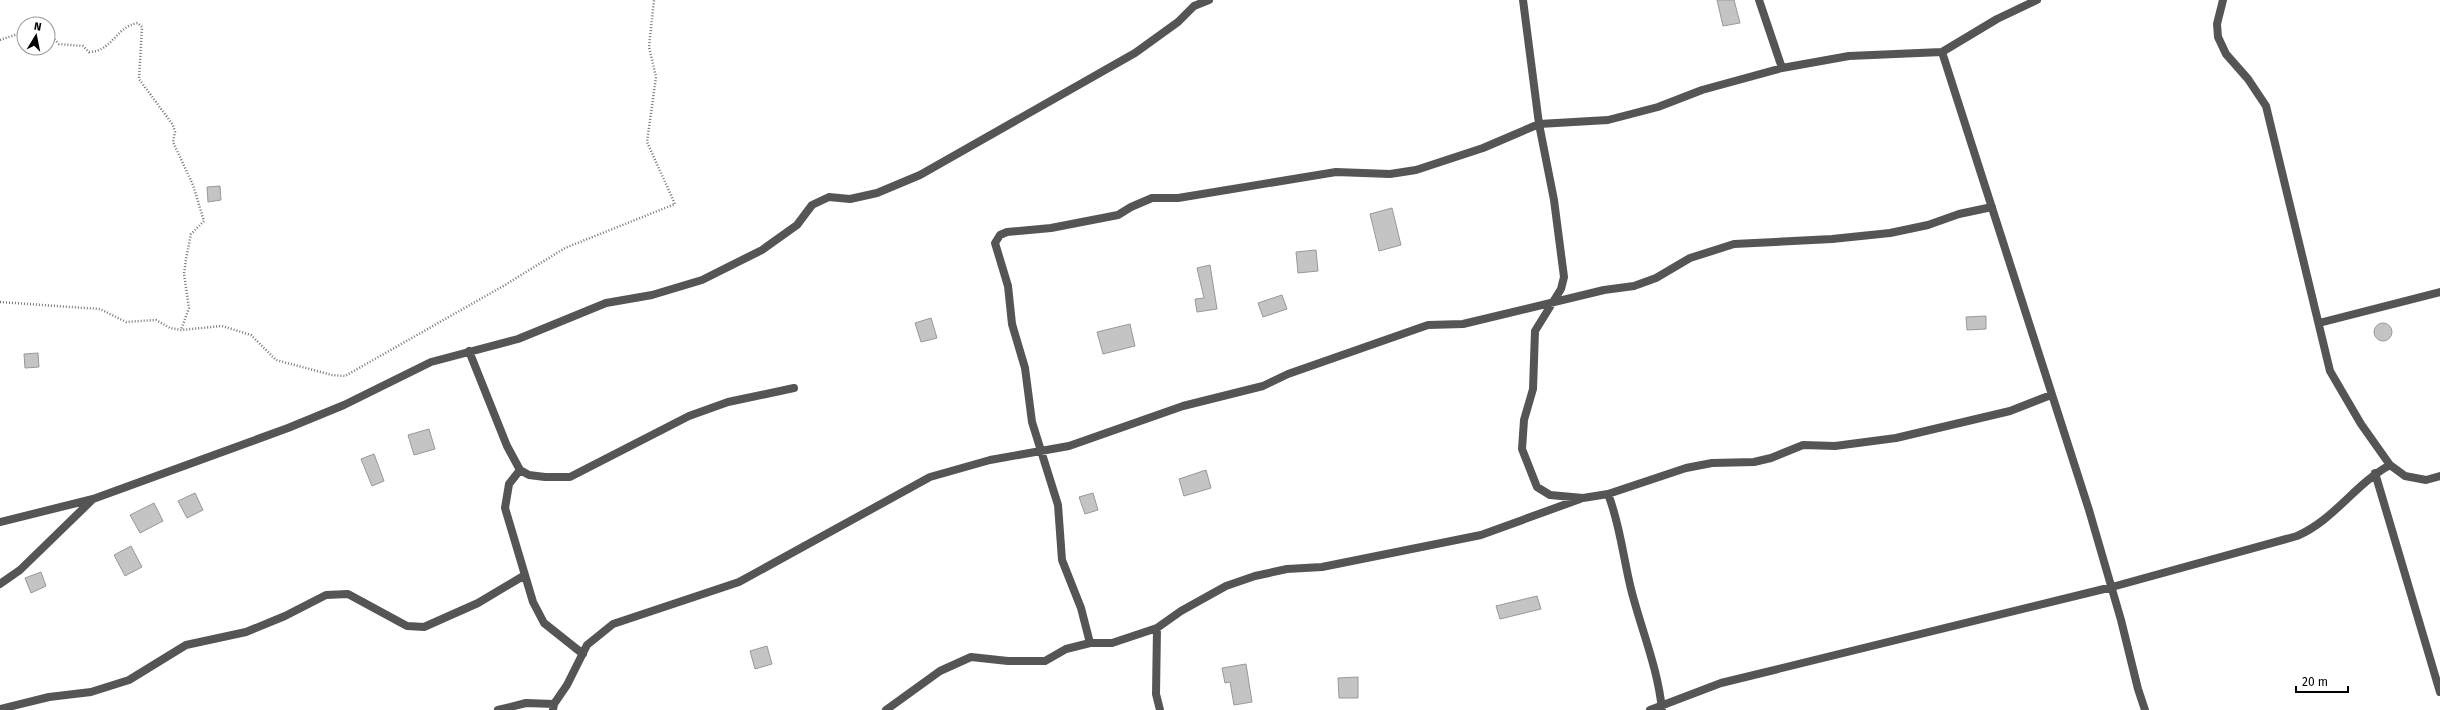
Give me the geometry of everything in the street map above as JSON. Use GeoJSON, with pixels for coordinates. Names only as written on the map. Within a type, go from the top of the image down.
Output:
{"type":"FeatureCollection","features":[{"type":"Feature","properties":{"kind":"street"},"geometry":{"type":"LineString","coordinates":[[0,522],[93,499],[288,428],[344,405],[431,362],[518,339],[606,303],[652,295],[702,280],[767,246],[796,225],[812,205],[829,197],[850,199],[878,193],[920,175],[1135,53],[1178,22],[1194,6],[1208,0]]}},
{"type":"Feature","properties":{"kind":"street"},"geometry":{"type":"LineString","coordinates":[[1524,0],[1540,124],[1555,208],[1564,277],[1560,289],[1534,331],[1534,389],[1524,420],[1522,450],[1537,487],[1550,495],[1583,498]]}},
{"type":"Feature","properties":{"kind":"street"},"geometry":{"type":"LineString","coordinates":[[1759,0],[1782,68]]}},
{"type":"Feature","properties":{"kind":"street"},"geometry":{"type":"LineString","coordinates":[[1090,643],[1081,608],[1062,560],[1058,505],[1032,422],[1025,368],[1012,324],[1008,286],[995,243],[1000,235],[1008,232],[1051,228],[1118,215],[1131,207],[1152,198],[1178,198],[1336,172],[1390,174],[1416,170],[1483,148],[1540,124],[1608,120],[1658,107],[1702,90],[1782,68],[1849,56],[1920,55],[1942,52],[1997,19],[2037,0]]}},
{"type":"Feature","properties":{"kind":"street"},"geometry":{"type":"LineString","coordinates":[[2223,0],[2217,24],[2218,37],[2226,54],[2248,79],[2266,106],[2330,371],[2360,424],[2390,465],[2405,476],[2426,480],[2440,476]]}},
{"type":"Feature","properties":{"kind":"street"},"geometry":{"type":"LineString","coordinates":[[1942,52],[2112,587],[2138,689],[2145,710]]}},
{"type":"Feature","properties":{"kind":"street"},"geometry":{"type":"LineString","coordinates":[[498,710],[526,703],[554,707],[587,645],[613,624],[739,582],[930,477],[990,460],[1069,446],[1183,406],[1263,386],[1288,374],[1428,325],[1463,324],[1604,290],[1634,286],[1656,278],[1690,258],[1734,244],[1832,239],[1890,233],[1928,225],[1959,214],[1992,207]]}},
{"type":"Feature","properties":{"kind":"street"},"geometry":{"type":"LineString","coordinates":[[2319,323],[2440,292]]}},
{"type":"Feature","properties":{"kind":"street"},"geometry":{"type":"LineString","coordinates":[[469,351],[504,439],[520,470],[529,475],[545,477],[570,477],[689,416],[728,402],[794,388]]}},
{"type":"Feature","properties":{"kind":"street"},"geometry":{"type":"LineString","coordinates":[[886,710],[940,671],[971,657],[1008,661],[1045,661],[1066,649],[1090,643],[1112,643],[1157,628],[1181,611],[1226,586],[1255,576],[1287,569],[1322,567],[1481,535],[1583,498],[1608,494],[1686,468],[1712,463],[1754,462],[1771,458],[1803,445],[1842,445],[1896,438],[2010,411],[2051,395]]}},
{"type":"Feature","properties":{"kind":"street"},"geometry":{"type":"LineString","coordinates":[[1650,710],[1662,709],[1721,683],[2112,587],[2298,536],[2311,530],[2326,519],[2375,473],[2390,465]]}},
{"type":"Feature","properties":{"kind":"street"},"geometry":{"type":"LineString","coordinates":[[520,470],[509,484],[505,508],[533,602],[544,623],[583,654]]}},
{"type":"Feature","properties":{"kind":"street"},"geometry":{"type":"LineString","coordinates":[[2375,473],[2440,692]]}},
{"type":"Feature","properties":{"kind":"street"},"geometry":{"type":"LineString","coordinates":[[1608,494],[1616,514],[1631,589],[1654,666],[1662,709]]}},
{"type":"Feature","properties":{"kind":"street"},"geometry":{"type":"LineString","coordinates":[[0,584],[20,570],[93,499]]}},
{"type":"Feature","properties":{"kind":"street"},"geometry":{"type":"LineString","coordinates":[[0,709],[49,697],[92,692],[129,680],[186,645],[246,632],[285,616],[326,595],[348,594],[407,626],[424,627],[478,603],[525,574]]}},
{"type":"Feature","properties":{"kind":"street"},"geometry":{"type":"LineString","coordinates":[[1157,628],[1156,694],[1160,710]]}},
{"type":"Feature","properties":{"kind":"path"},"geometry":{"type":"LineString","coordinates":[[0,302],[100,309],[126,322],[156,320],[170,328],[181,330],[222,326],[243,330],[251,334],[276,360],[332,375],[345,376],[505,285],[565,248],[674,204],[647,142],[656,77],[649,47],[654,0]]}},
{"type":"Feature","properties":{"kind":"path"},"geometry":{"type":"LineString","coordinates":[[56,41],[59,44],[83,46],[90,52],[94,52],[106,49],[119,32],[133,24],[138,23],[142,27],[139,79],[173,125],[175,132],[173,142],[194,185],[204,221],[191,234],[184,274],[189,308],[181,330]]}},
{"type":"Feature","properties":{"kind":"path"},"geometry":{"type":"LineString","coordinates":[[0,40],[16,35]]}},
{"type":"Feature","properties":{"kind":"building"},"geometry":{"type":"Polygon","coordinates":[[[1717,0],[1734,0],[1740,23],[1723,26],[1717,0]]]}},
{"type":"Feature","properties":{"kind":"building"},"geometry":{"type":"Polygon","coordinates":[[[220,186],[221,200],[208,202],[207,187],[220,186]]]}},
{"type":"Feature","properties":{"kind":"building"},"geometry":{"type":"Polygon","coordinates":[[[1392,208],[1401,245],[1379,251],[1370,214],[1392,208]]]}},
{"type":"Feature","properties":{"kind":"building"},"geometry":{"type":"Polygon","coordinates":[[[1316,250],[1318,271],[1298,273],[1296,252],[1316,250]]]}},
{"type":"Feature","properties":{"kind":"building"},"geometry":{"type":"Polygon","coordinates":[[[1210,265],[1217,309],[1197,312],[1195,299],[1204,298],[1197,268],[1210,265]]]}},
{"type":"Feature","properties":{"kind":"building"},"geometry":{"type":"Polygon","coordinates":[[[1282,295],[1287,309],[1263,317],[1258,303],[1282,295]]]}},
{"type":"Feature","properties":{"kind":"building"},"geometry":{"type":"Polygon","coordinates":[[[1986,316],[1986,329],[1967,330],[1966,317],[1986,316]]]}},
{"type":"Feature","properties":{"kind":"building"},"geometry":{"type":"Polygon","coordinates":[[[931,318],[937,338],[921,342],[915,323],[931,318]]]}},
{"type":"Feature","properties":{"kind":"building"},"geometry":{"type":"Polygon","coordinates":[[[2383,323],[2389,326],[2392,332],[2389,338],[2383,341],[2377,338],[2374,332],[2377,326],[2383,323]]]}},
{"type":"Feature","properties":{"kind":"building"},"geometry":{"type":"Polygon","coordinates":[[[1130,324],[1135,346],[1103,354],[1097,332],[1130,324]]]}},
{"type":"Feature","properties":{"kind":"building"},"geometry":{"type":"Polygon","coordinates":[[[38,353],[39,367],[25,368],[24,354],[38,353]]]}},
{"type":"Feature","properties":{"kind":"building"},"geometry":{"type":"Polygon","coordinates":[[[429,429],[435,449],[414,455],[408,435],[429,429]]]}},
{"type":"Feature","properties":{"kind":"building"},"geometry":{"type":"Polygon","coordinates":[[[374,454],[384,481],[372,486],[361,459],[374,454]]]}},
{"type":"Feature","properties":{"kind":"building"},"geometry":{"type":"Polygon","coordinates":[[[1206,470],[1211,488],[1184,496],[1179,479],[1206,470]]]}},
{"type":"Feature","properties":{"kind":"building"},"geometry":{"type":"Polygon","coordinates":[[[195,493],[203,510],[187,518],[178,501],[195,493]]]}},
{"type":"Feature","properties":{"kind":"building"},"geometry":{"type":"Polygon","coordinates":[[[1093,493],[1098,510],[1085,514],[1079,497],[1093,493]]]}},
{"type":"Feature","properties":{"kind":"building"},"geometry":{"type":"Polygon","coordinates":[[[154,503],[163,521],[140,533],[130,515],[154,503]]]}},
{"type":"Feature","properties":{"kind":"building"},"geometry":{"type":"Polygon","coordinates":[[[131,546],[142,567],[125,576],[114,555],[131,546]]]}},
{"type":"Feature","properties":{"kind":"building"},"geometry":{"type":"Polygon","coordinates":[[[41,572],[46,586],[31,593],[25,578],[41,572]]]}},
{"type":"Feature","properties":{"kind":"building"},"geometry":{"type":"Polygon","coordinates":[[[1537,596],[1541,609],[1500,619],[1496,606],[1537,596]]]}},
{"type":"Feature","properties":{"kind":"building"},"geometry":{"type":"Polygon","coordinates":[[[767,646],[772,664],[755,669],[750,651],[767,646]]]}},
{"type":"Feature","properties":{"kind":"building"},"geometry":{"type":"Polygon","coordinates":[[[1246,664],[1252,702],[1234,705],[1230,682],[1225,683],[1222,668],[1246,664]]]}},
{"type":"Feature","properties":{"kind":"building"},"geometry":{"type":"Polygon","coordinates":[[[1358,677],[1358,698],[1339,698],[1338,678],[1358,677]]]}}]}
